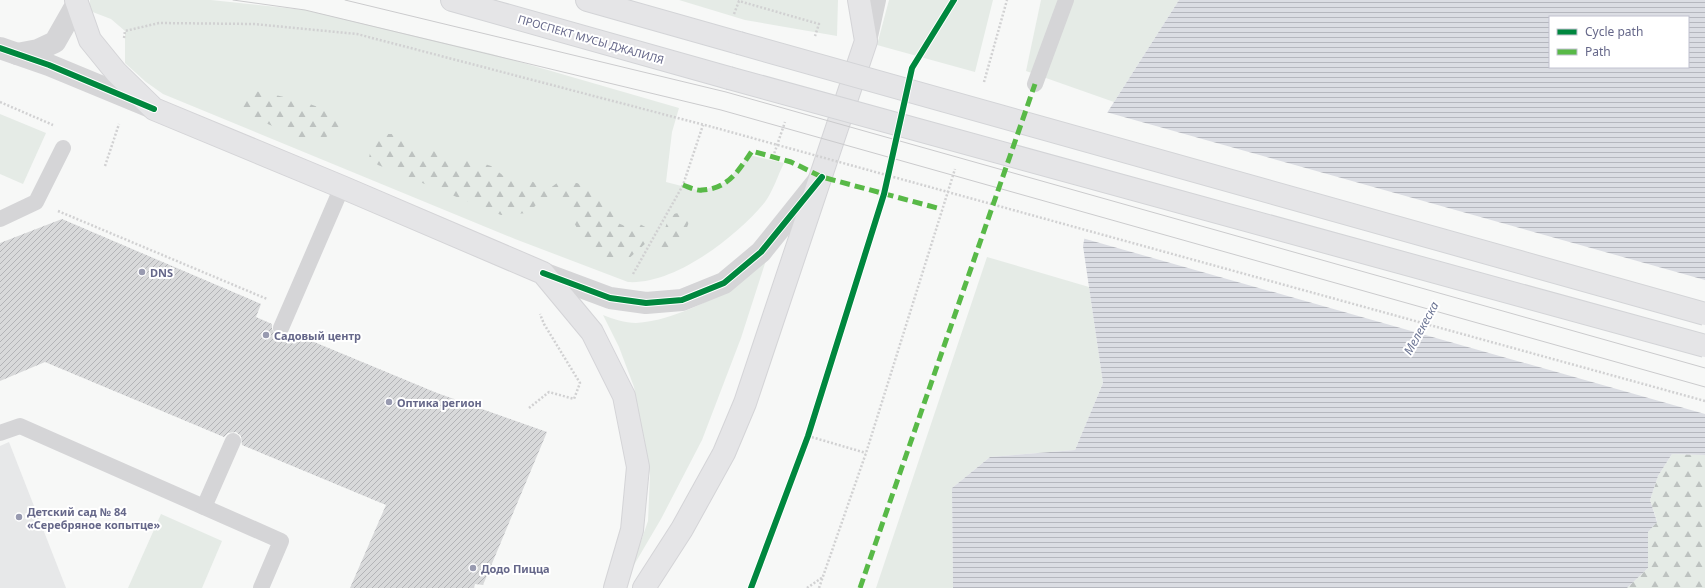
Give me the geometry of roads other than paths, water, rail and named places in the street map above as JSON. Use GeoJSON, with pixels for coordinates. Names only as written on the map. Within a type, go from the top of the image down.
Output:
{"type":"FeatureCollection","features":[{"type":"Feature","properties":{"kind":"main road","name":"ПРОСПЕКТ МУСЫ ДЖАЛИЛЯ"},"geometry":{"type":"LineString","coordinates":[[452,0],[1705,346]]}},
{"type":"Feature","properties":{"kind":"main road"},"geometry":{"type":"LineString","coordinates":[[587,0],[1705,314]]}},
{"type":"Feature","properties":{"kind":"main road"},"geometry":{"type":"LineString","coordinates":[[644,588],[682,529],[724,453],[745,404],[822,177],[866,41],[859,0]]}},
{"type":"Feature","properties":{"kind":"main road"},"geometry":{"type":"LineString","coordinates":[[76,3],[90,40],[116,72],[154,109],[543,273],[592,332],[624,396],[638,467],[632,530],[615,588]]}},
{"type":"Feature","properties":{"kind":"street"},"geometry":{"type":"LineString","coordinates":[[866,41],[875,0]]}},
{"type":"Feature","properties":{"kind":"street"},"geometry":{"type":"LineString","coordinates":[[8,51],[38,50],[55,42],[76,3]]}},
{"type":"Feature","properties":{"kind":"street"},"geometry":{"type":"LineString","coordinates":[[8,51],[154,109]]}},
{"type":"Feature","properties":{"kind":"street"},"geometry":{"type":"LineString","coordinates":[[543,273],[610,298],[646,303],[682,300],[724,283],[761,252],[822,177]]}},
{"type":"Feature","properties":{"kind":"lane"},"geometry":{"type":"LineString","coordinates":[[1035,84],[1066,0]]}},
{"type":"Feature","properties":{"kind":"lane"},"geometry":{"type":"LineString","coordinates":[[0,219],[36,202],[63,148]]}},
{"type":"Feature","properties":{"kind":"lane"},"geometry":{"type":"LineString","coordinates":[[281,328],[342,187]]}},
{"type":"Feature","properties":{"kind":"lane"},"geometry":{"type":"LineString","coordinates":[[0,433],[20,426],[281,540],[261,588]]}},
{"type":"Feature","properties":{"kind":"lane"},"geometry":{"type":"LineString","coordinates":[[204,507],[233,441]]}},
{"type":"Feature","properties":{"kind":"water","name":"Мелекеска"},"geometry":{"type":"Polygon","coordinates":[[[1179,0],[1705,0],[1705,455],[1672,454],[1658,476],[1650,500],[1657,522],[1648,532],[1648,568],[1627,588],[953,588],[952,488],[990,457],[1075,450],[1103,383],[1083,246],[1107,113],[1179,0]]]}},
{"type":"Feature","properties":{"kind":"tram line"},"geometry":{"type":"LineString","coordinates":[[233,0],[305,10],[721,110],[1705,387]]}},
{"type":"Feature","properties":{"kind":"tram line"},"geometry":{"type":"LineString","coordinates":[[345,0],[726,92],[1705,368]]}},
{"type":"Feature","properties":{"kind":"place","name":"DNS"},"geometry":{"type":"Point","coordinates":[142,272]}},
{"type":"Feature","properties":{"kind":"place","name":"Садовый центр"},"geometry":{"type":"Point","coordinates":[266,335]}},
{"type":"Feature","properties":{"kind":"place","name":"Оптика регион"},"geometry":{"type":"Point","coordinates":[389,402]}},
{"type":"Feature","properties":{"kind":"place","name":"Детский сад № 84 «Серебряное копытце»"},"geometry":{"type":"Point","coordinates":[19,517]}},
{"type":"Feature","properties":{"kind":"place","name":"Додо Пицца"},"geometry":{"type":"Point","coordinates":[473,568]}}]}
